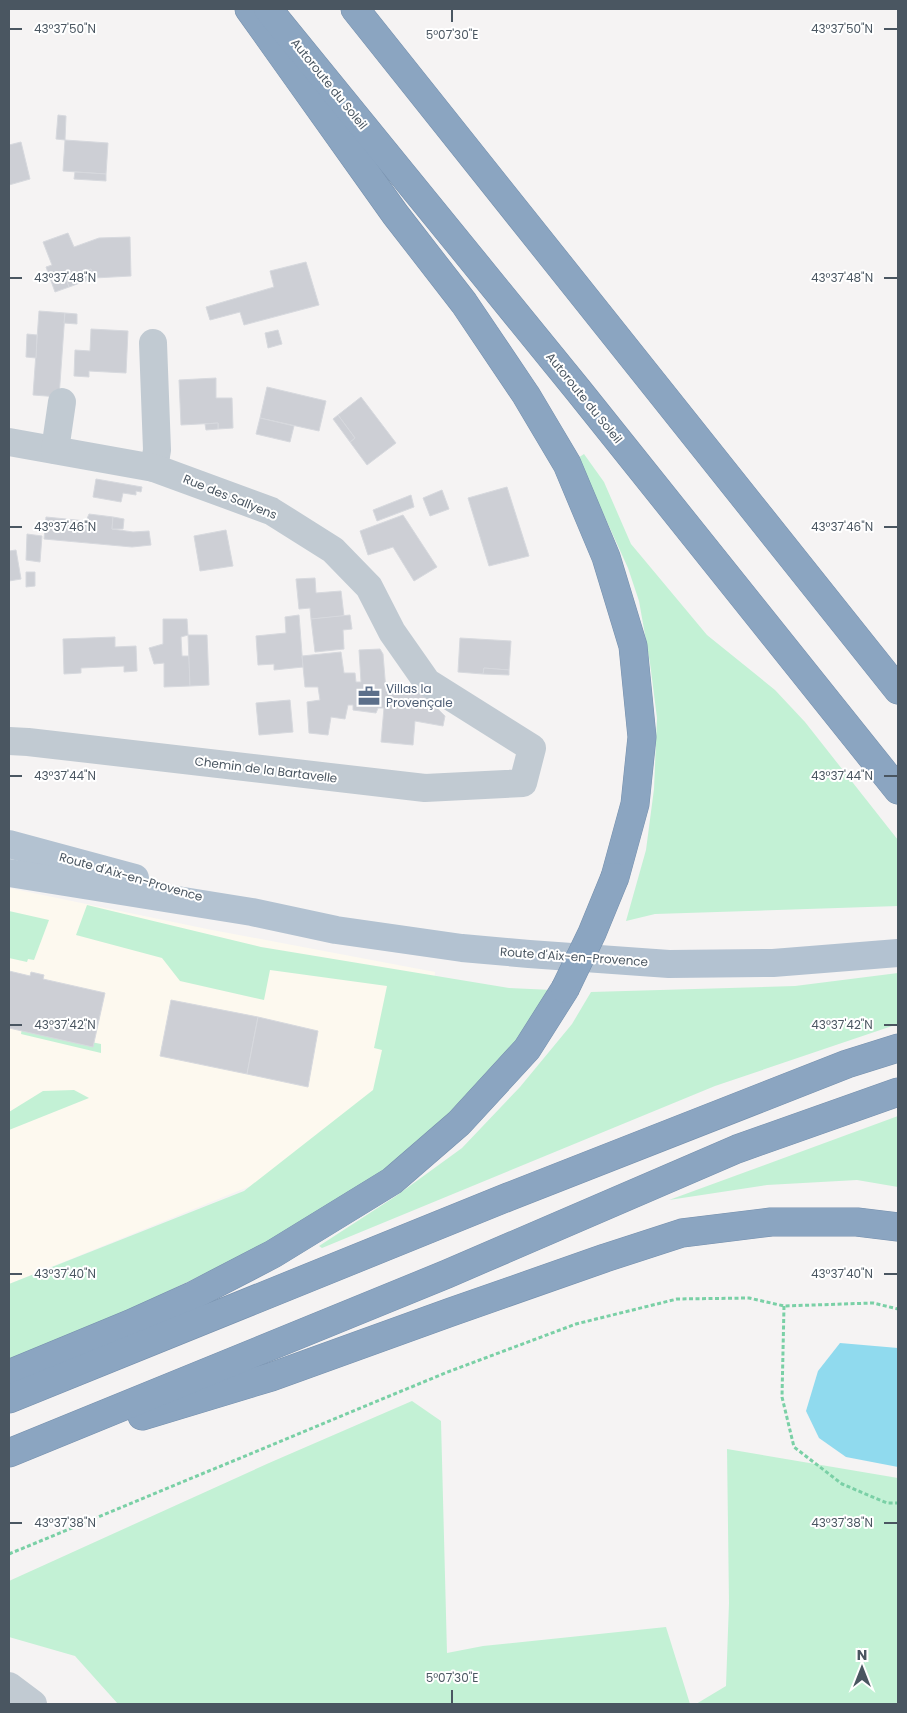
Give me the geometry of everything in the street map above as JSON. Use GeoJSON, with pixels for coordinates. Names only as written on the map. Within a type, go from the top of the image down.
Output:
{"type":"FeatureCollection","features":[{"type":"Feature","properties":{"kind":"highway"},"geometry":{"type":"LineString","coordinates":[[9,1376],[200,1292],[273,1254],[392,1181],[459,1122],[527,1050],[565,989],[615,877],[635,804],[642,737],[632,646],[606,557],[567,464],[526,395],[464,303],[395,214],[249,9]]}},
{"type":"Feature","properties":{"kind":"highway","name":"Autoroute du Soleil"},"geometry":{"type":"LineString","coordinates":[[268,9],[578,390],[898,790]]}},
{"type":"Feature","properties":{"kind":"highway"},"geometry":{"type":"LineString","coordinates":[[355,9],[898,690]]}},
{"type":"Feature","properties":{"kind":"highway"},"geometry":{"type":"LineString","coordinates":[[21,1394],[581,1168],[847,1064],[898,1048]]}},
{"type":"Feature","properties":{"kind":"highway"},"geometry":{"type":"LineString","coordinates":[[9,1454],[447,1274],[737,1149],[898,1092]]}},
{"type":"Feature","properties":{"kind":"highway"},"geometry":{"type":"LineString","coordinates":[[9,1454],[271,1377],[505,1293],[682,1233],[772,1222],[857,1222],[898,1227]]}},
{"type":"Feature","properties":{"kind":"main road","name":"Route d'Aix-en-Provence"},"geometry":{"type":"LineString","coordinates":[[9,844],[52,854],[252,912]]}},
{"type":"Feature","properties":{"kind":"main road","name":"Route d'Aix-en-Provence"},"geometry":{"type":"LineString","coordinates":[[9,873],[252,912],[336,930],[462,948],[669,964],[774,963],[898,953]]}},
{"type":"Feature","properties":{"kind":"street"},"geometry":{"type":"LineString","coordinates":[[153,343],[157,450],[154,468]]}},
{"type":"Feature","properties":{"kind":"street"},"geometry":{"type":"LineString","coordinates":[[56,450],[62,402]]}},
{"type":"Feature","properties":{"kind":"street","name":"Rue des Sallyens"},"geometry":{"type":"LineString","coordinates":[[9,442],[154,468],[271,511],[333,550],[369,587],[392,632],[427,682],[532,748],[523,783]]}},
{"type":"Feature","properties":{"kind":"street","name":"Chemin de la Bartavelle"},"geometry":{"type":"LineString","coordinates":[[9,741],[424,788],[523,783]]}},
{"type":"Feature","properties":{"kind":"street"},"geometry":{"type":"LineString","coordinates":[[9,1686],[33,1704]]}},
{"type":"Feature","properties":{"kind":"path"},"geometry":{"type":"LineString","coordinates":[[9,1554],[445,1373],[576,1324],[677,1300],[749,1298],[784,1306],[873,1303],[898,1309]]}},
{"type":"Feature","properties":{"kind":"path"},"geometry":{"type":"LineString","coordinates":[[784,1306],[782,1397],[794,1447],[842,1484],[887,1503],[898,1503]]}},
{"type":"Feature","properties":{"kind":"shaded area"},"geometry":{"type":"Polygon","coordinates":[[[9,888],[207,929],[435,972],[433,994],[401,1125],[9,1284],[9,888]]]}},
{"type":"Feature","properties":{"kind":"green space"},"geometry":{"type":"Polygon","coordinates":[[[584,454],[604,482],[631,544],[707,635],[775,690],[805,722],[898,840],[898,906],[655,914],[626,921],[646,850],[654,789],[657,718],[639,601],[628,568],[578,458],[584,454]]]}},
{"type":"Feature","properties":{"kind":"green space"},"geometry":{"type":"Polygon","coordinates":[[[87,905],[261,947],[509,988],[552,990],[517,1044],[475,1092],[400,1160],[333,1206],[233,1260],[123,1313],[9,1359],[9,1284],[244,1191],[373,1090],[382,1050],[374,1048],[387,986],[270,970],[264,1000],[180,981],[162,958],[76,935],[87,905]]]}},
{"type":"Feature","properties":{"kind":"green space"},"geometry":{"type":"Polygon","coordinates":[[[9,911],[49,920],[34,960],[28,959],[27,962],[9,958],[9,911]]]}},
{"type":"Feature","properties":{"kind":"green space"},"geometry":{"type":"Polygon","coordinates":[[[898,973],[898,1024],[715,1086],[322,1248],[319,1246],[396,1196],[462,1148],[520,1087],[572,1024],[591,992],[795,986],[898,973]]]}},
{"type":"Feature","properties":{"kind":"green space"},"geometry":{"type":"Polygon","coordinates":[[[22,1028],[101,1044],[101,1053],[21,1034],[22,1028]]]}},
{"type":"Feature","properties":{"kind":"green space"},"geometry":{"type":"Polygon","coordinates":[[[74,1090],[89,1098],[9,1130],[9,1112],[43,1091],[74,1090]]]}},
{"type":"Feature","properties":{"kind":"green space"},"geometry":{"type":"Polygon","coordinates":[[[898,1116],[898,1187],[857,1180],[767,1185],[669,1200],[898,1116]]]}},
{"type":"Feature","properties":{"kind":"green space"},"geometry":{"type":"Polygon","coordinates":[[[412,1401],[441,1421],[447,1653],[483,1646],[666,1627],[690,1704],[118,1704],[75,1656],[9,1637],[9,1581],[269,1463],[412,1401]]]}},
{"type":"Feature","properties":{"kind":"green space"},"geometry":{"type":"Polygon","coordinates":[[[727,1449],[898,1478],[898,1704],[696,1704],[726,1686],[729,1603],[727,1449]]]}},
{"type":"Feature","properties":{"kind":"water"},"geometry":{"type":"Polygon","coordinates":[[[840,1343],[898,1348],[898,1467],[846,1457],[819,1438],[806,1411],[818,1371],[840,1343]]]}},
{"type":"Feature","properties":{"kind":"building"},"geometry":{"type":"Polygon","coordinates":[[[58,115],[66,116],[65,140],[56,139],[58,115]]]}},
{"type":"Feature","properties":{"kind":"building"},"geometry":{"type":"Polygon","coordinates":[[[65,140],[108,143],[106,174],[63,171],[65,140]]]}},
{"type":"Feature","properties":{"kind":"building"},"geometry":{"type":"Polygon","coordinates":[[[21,142],[30,179],[9,185],[9,145],[21,142]]]}},
{"type":"Feature","properties":{"kind":"building"},"geometry":{"type":"Polygon","coordinates":[[[75,172],[106,174],[106,181],[74,179],[75,172]]]}},
{"type":"Feature","properties":{"kind":"building"},"geometry":{"type":"Polygon","coordinates":[[[68,233],[74,247],[99,238],[130,237],[131,276],[94,278],[91,269],[66,278],[69,287],[55,292],[46,267],[52,265],[43,242],[68,233]]]}},
{"type":"Feature","properties":{"kind":"building"},"geometry":{"type":"Polygon","coordinates":[[[306,262],[319,305],[244,325],[240,312],[210,320],[206,307],[274,287],[270,271],[306,262]]]}},
{"type":"Feature","properties":{"kind":"building"},"geometry":{"type":"Polygon","coordinates":[[[91,269],[94,278],[69,287],[66,278],[91,269]]]}},
{"type":"Feature","properties":{"kind":"building"},"geometry":{"type":"Polygon","coordinates":[[[39,311],[65,313],[59,397],[33,395],[39,311]]]}},
{"type":"Feature","properties":{"kind":"building"},"geometry":{"type":"Polygon","coordinates":[[[65,313],[77,314],[77,324],[64,323],[65,313]]]}},
{"type":"Feature","properties":{"kind":"building"},"geometry":{"type":"Polygon","coordinates":[[[91,329],[128,331],[126,373],[89,371],[89,377],[74,376],[75,350],[90,351],[91,329]]]}},
{"type":"Feature","properties":{"kind":"building"},"geometry":{"type":"Polygon","coordinates":[[[278,330],[282,344],[268,348],[265,333],[278,330]]]}},
{"type":"Feature","properties":{"kind":"building"},"geometry":{"type":"Polygon","coordinates":[[[27,334],[37,335],[36,358],[26,357],[27,334]]]}},
{"type":"Feature","properties":{"kind":"building"},"geometry":{"type":"Polygon","coordinates":[[[216,378],[216,398],[232,398],[233,428],[218,429],[218,423],[181,425],[179,380],[216,378]]]}},
{"type":"Feature","properties":{"kind":"building"},"geometry":{"type":"Polygon","coordinates":[[[267,387],[326,401],[319,431],[260,418],[267,387]]]}},
{"type":"Feature","properties":{"kind":"building"},"geometry":{"type":"Polygon","coordinates":[[[361,397],[396,443],[367,465],[350,442],[355,438],[338,415],[361,397]]]}},
{"type":"Feature","properties":{"kind":"building"},"geometry":{"type":"Polygon","coordinates":[[[338,415],[355,438],[350,442],[333,419],[338,415]]]}},
{"type":"Feature","properties":{"kind":"building"},"geometry":{"type":"Polygon","coordinates":[[[260,418],[294,426],[290,442],[256,434],[260,418]]]}},
{"type":"Feature","properties":{"kind":"building"},"geometry":{"type":"Polygon","coordinates":[[[218,423],[218,429],[206,430],[205,424],[218,423]]]}},
{"type":"Feature","properties":{"kind":"building"},"geometry":{"type":"Polygon","coordinates":[[[96,479],[142,487],[141,492],[136,491],[136,495],[123,493],[121,502],[93,497],[96,479]]]}},
{"type":"Feature","properties":{"kind":"building"},"geometry":{"type":"Polygon","coordinates":[[[507,487],[529,556],[489,566],[468,498],[507,487]]]}},
{"type":"Feature","properties":{"kind":"building"},"geometry":{"type":"Polygon","coordinates":[[[442,490],[449,509],[430,516],[423,498],[442,490]]]}},
{"type":"Feature","properties":{"kind":"building"},"geometry":{"type":"Polygon","coordinates":[[[411,495],[414,507],[377,521],[373,510],[411,495]]]}},
{"type":"Feature","properties":{"kind":"building"},"geometry":{"type":"Polygon","coordinates":[[[89,514],[113,517],[112,529],[133,532],[149,531],[151,545],[132,547],[44,539],[46,517],[86,521],[89,514]]]}},
{"type":"Feature","properties":{"kind":"building"},"geometry":{"type":"Polygon","coordinates":[[[403,515],[437,567],[414,581],[393,547],[368,555],[360,531],[403,515]]]}},
{"type":"Feature","properties":{"kind":"building"},"geometry":{"type":"Polygon","coordinates":[[[113,517],[124,519],[123,529],[112,529],[113,517]]]}},
{"type":"Feature","properties":{"kind":"building"},"geometry":{"type":"Polygon","coordinates":[[[226,530],[233,566],[200,571],[194,536],[226,530]]]}},
{"type":"Feature","properties":{"kind":"building"},"geometry":{"type":"Polygon","coordinates":[[[27,534],[42,536],[40,562],[26,560],[27,534]]]}},
{"type":"Feature","properties":{"kind":"building"},"geometry":{"type":"Polygon","coordinates":[[[16,550],[21,579],[9,581],[9,551],[16,550]]]}},
{"type":"Feature","properties":{"kind":"building"},"geometry":{"type":"Polygon","coordinates":[[[26,572],[35,572],[35,586],[26,587],[26,572]]]}},
{"type":"Feature","properties":{"kind":"building"},"geometry":{"type":"Polygon","coordinates":[[[315,578],[316,593],[341,591],[344,616],[311,619],[310,608],[299,609],[296,579],[315,578]]]}},
{"type":"Feature","properties":{"kind":"building"},"geometry":{"type":"Polygon","coordinates":[[[299,615],[303,667],[274,670],[274,664],[258,665],[256,636],[286,633],[285,617],[299,615]]]}},
{"type":"Feature","properties":{"kind":"building"},"geometry":{"type":"Polygon","coordinates":[[[350,615],[352,629],[343,630],[344,649],[315,652],[311,619],[350,615]]]}},
{"type":"Feature","properties":{"kind":"building"},"geometry":{"type":"Polygon","coordinates":[[[163,619],[187,619],[188,635],[181,637],[182,656],[189,656],[190,686],[164,687],[164,663],[154,664],[149,648],[163,644],[163,619]]]}},
{"type":"Feature","properties":{"kind":"building"},"geometry":{"type":"Polygon","coordinates":[[[188,635],[207,635],[209,685],[190,686],[188,635]]]}},
{"type":"Feature","properties":{"kind":"building"},"geometry":{"type":"Polygon","coordinates":[[[115,637],[115,647],[136,646],[137,671],[124,672],[124,666],[81,668],[81,673],[64,674],[63,639],[115,637]]]}},
{"type":"Feature","properties":{"kind":"building"},"geometry":{"type":"Polygon","coordinates":[[[460,638],[511,641],[509,670],[484,668],[483,674],[458,672],[460,638]]]}},
{"type":"Feature","properties":{"kind":"building"},"geometry":{"type":"Polygon","coordinates":[[[380,649],[383,654],[386,691],[392,692],[391,687],[416,687],[445,716],[443,726],[415,721],[413,745],[381,742],[384,708],[378,708],[376,713],[353,710],[353,705],[348,705],[345,719],[331,717],[328,735],[309,733],[307,702],[320,700],[318,687],[305,687],[302,656],[341,652],[344,673],[355,673],[356,682],[361,682],[359,650],[380,649]]]}},
{"type":"Feature","properties":{"kind":"building"},"geometry":{"type":"Polygon","coordinates":[[[484,668],[509,670],[509,675],[483,674],[484,668]]]}},
{"type":"Feature","properties":{"kind":"building"},"geometry":{"type":"Polygon","coordinates":[[[290,700],[293,732],[259,735],[256,703],[290,700]]]}},
{"type":"Feature","properties":{"kind":"building"},"geometry":{"type":"Polygon","coordinates":[[[9,971],[30,976],[31,972],[44,975],[43,979],[105,993],[93,1047],[9,1028],[9,971]]]}},
{"type":"Feature","properties":{"kind":"building"},"geometry":{"type":"Polygon","coordinates":[[[171,1000],[258,1017],[247,1074],[160,1056],[171,1000]]]}},
{"type":"Feature","properties":{"kind":"building"},"geometry":{"type":"Polygon","coordinates":[[[258,1017],[318,1031],[308,1087],[247,1074],[258,1017]]]}},
{"type":"Feature","properties":{"kind":"place","name":"Villas la Provençale"},"geometry":{"type":"Point","coordinates":[369,696]}}]}
